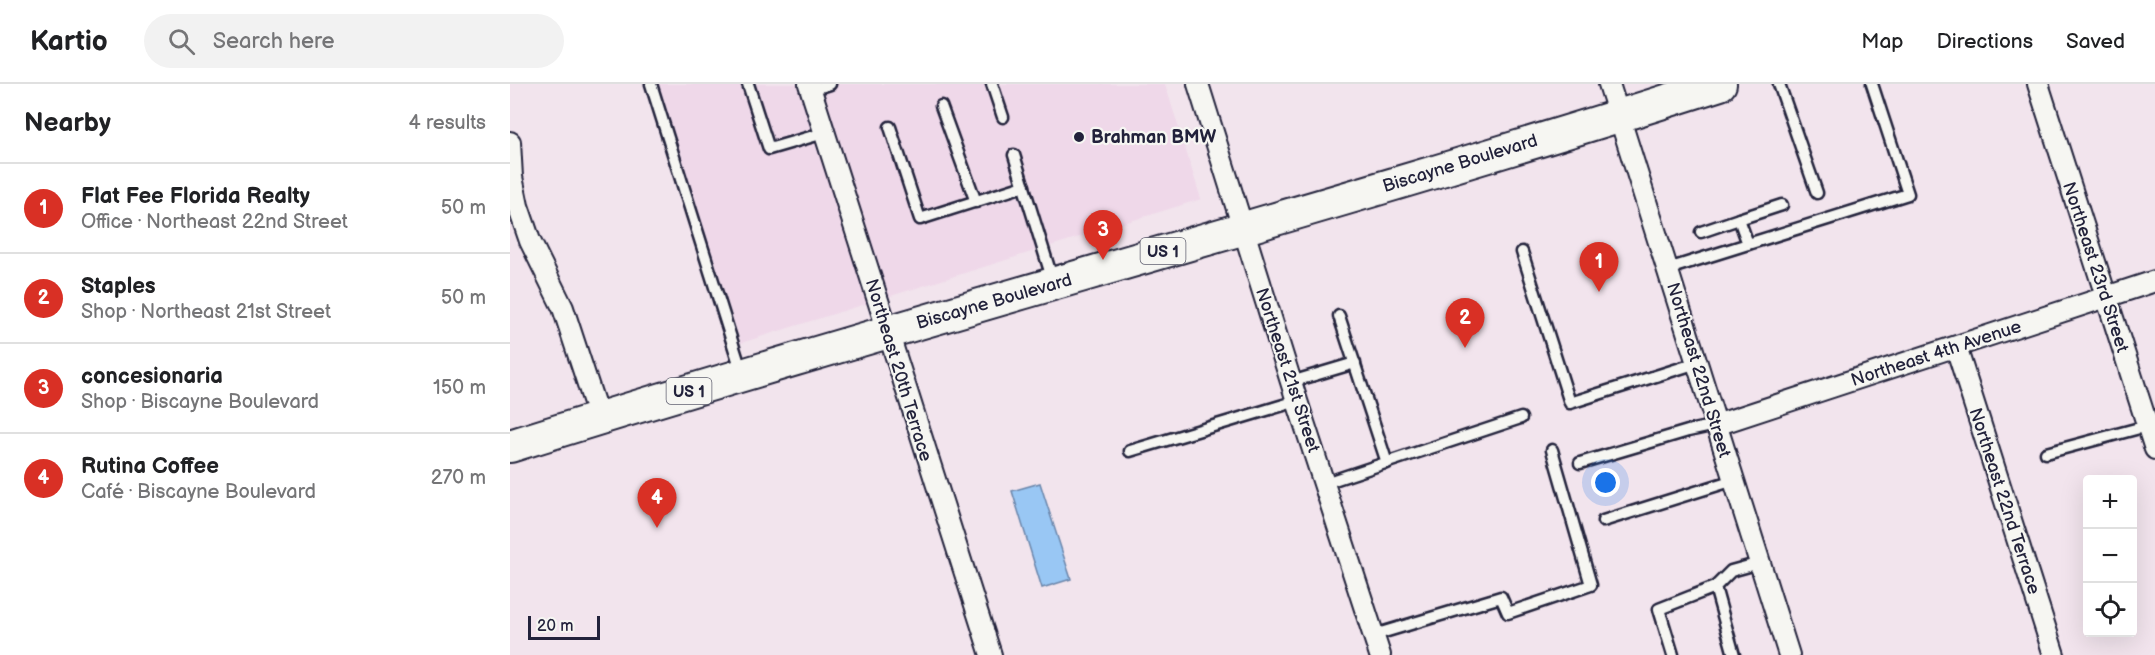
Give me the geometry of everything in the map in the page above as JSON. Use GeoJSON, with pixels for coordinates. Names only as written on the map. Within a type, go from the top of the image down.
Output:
{"type":"FeatureCollection","features":[{"type":"Feature","properties":{"kind":"main road","name":"Biscayne Boulevard"},"geometry":{"type":"LineString","coordinates":[[510,446],[1620,116],[1720,84]]}},
{"type":"Feature","properties":{"kind":"street","name":"Northeast 21st Street"},"geometry":{"type":"LineString","coordinates":[[1198,84],[1380,655]]}},
{"type":"Feature","properties":{"kind":"street","name":"Northeast 22nd Street"},"geometry":{"type":"LineString","coordinates":[[1610,84],[1789,655]]}},
{"type":"Feature","properties":{"kind":"street","name":"Northeast 23rd Street"},"geometry":{"type":"LineString","coordinates":[[2038,84],[2155,449]]}},
{"type":"Feature","properties":{"kind":"street","name":"Northeast 20th Terrace"},"geometry":{"type":"LineString","coordinates":[[810,87],[991,655]]}},
{"type":"Feature","properties":{"kind":"street"},"geometry":{"type":"LineString","coordinates":[[510,141],[512,177],[518,206],[530,241],[563,308],[599,418]]}},
{"type":"Feature","properties":{"kind":"street","name":"Northeast 4th Avenue"},"geometry":{"type":"LineString","coordinates":[[1716,425],[2155,281]]}},
{"type":"Feature","properties":{"kind":"street","name":"Northeast 22nd Terrace"},"geometry":{"type":"LineString","coordinates":[[1956,347],[2054,655]]}},
{"type":"Feature","properties":{"kind":"lane"},"geometry":{"type":"LineString","coordinates":[[651,84],[743,375]]}},
{"type":"Feature","properties":{"kind":"lane"},"geometry":{"type":"LineString","coordinates":[[748,84],[769,149],[825,133]]}},
{"type":"Feature","properties":{"kind":"lane"},"geometry":{"type":"LineString","coordinates":[[810,87],[830,84]]}},
{"type":"Feature","properties":{"kind":"lane"},"geometry":{"type":"LineString","coordinates":[[992,84],[1003,117]]}},
{"type":"Feature","properties":{"kind":"lane"},"geometry":{"type":"LineString","coordinates":[[1779,84],[1817,193]]}},
{"type":"Feature","properties":{"kind":"lane"},"geometry":{"type":"LineString","coordinates":[[1668,270],[1908,194],[1872,84]]}},
{"type":"Feature","properties":{"kind":"lane"},"geometry":{"type":"LineString","coordinates":[[941,106],[976,202]]}},
{"type":"Feature","properties":{"kind":"lane"},"geometry":{"type":"LineString","coordinates":[[890,127],[920,219],[1024,186]]}},
{"type":"Feature","properties":{"kind":"lane"},"geometry":{"type":"LineString","coordinates":[[1014,155],[1054,284]]}},
{"type":"Feature","properties":{"kind":"lane"},"geometry":{"type":"LineString","coordinates":[[1701,232],[1782,205]]}},
{"type":"Feature","properties":{"kind":"lane"},"geometry":{"type":"LineString","coordinates":[[1739,219],[1748,244]]}},
{"type":"Feature","properties":{"kind":"lane"},"geometry":{"type":"LineString","coordinates":[[1522,252],[1570,403],[1697,363]]}},
{"type":"Feature","properties":{"kind":"lane"},"geometry":{"type":"LineString","coordinates":[[1339,316],[1387,463]]}},
{"type":"Feature","properties":{"kind":"lane"},"geometry":{"type":"LineString","coordinates":[[1130,451],[1294,391],[1355,363]]}},
{"type":"Feature","properties":{"kind":"lane"},"geometry":{"type":"LineString","coordinates":[[1325,483],[1521,418]]}},
{"type":"Feature","properties":{"kind":"lane"},"geometry":{"type":"LineString","coordinates":[[1580,463],[1716,425]]}},
{"type":"Feature","properties":{"kind":"lane"},"geometry":{"type":"LineString","coordinates":[[2046,453],[2147,426]]}},
{"type":"Feature","properties":{"kind":"lane"},"geometry":{"type":"LineString","coordinates":[[1374,635],[1501,597],[1508,613],[1591,585],[1552,450]]}},
{"type":"Feature","properties":{"kind":"lane"},"geometry":{"type":"LineString","coordinates":[[1603,521],[1734,480]]}},
{"type":"Feature","properties":{"kind":"lane"},"geometry":{"type":"LineString","coordinates":[[1673,655],[1659,609],[1714,587],[1731,571],[1760,563]]}},
{"type":"Feature","properties":{"kind":"lane"},"geometry":{"type":"LineString","coordinates":[[1714,587],[1734,655]]}},
{"type":"Feature","properties":{"kind":"shaded area"},"geometry":{"type":"Polygon","coordinates":[[[656,84],[1165,84],[1201,199],[741,343],[656,84]]]}},
{"type":"Feature","properties":{"kind":"water"},"geometry":{"type":"Polygon","coordinates":[[[1040,483],[1071,579],[1042,588],[1012,491],[1040,483]]]}},
{"type":"Feature","properties":{"kind":"place","name":"Brahman BMW"},"geometry":{"type":"Point","coordinates":[1079,137]}},
{"type":"Feature","properties":{"kind":"place","name":"concesionaria"},"geometry":{"type":"Point","coordinates":[1103,260]}},
{"type":"Feature","properties":{"kind":"place","name":"Flat Fee Florida Realty"},"geometry":{"type":"Point","coordinates":[1599,292]}},
{"type":"Feature","properties":{"kind":"place","name":"Staples"},"geometry":{"type":"Point","coordinates":[1465,348]}},
{"type":"Feature","properties":{"kind":"place","name":"Rutina Coffee"},"geometry":{"type":"Point","coordinates":[657,528]}}]}
